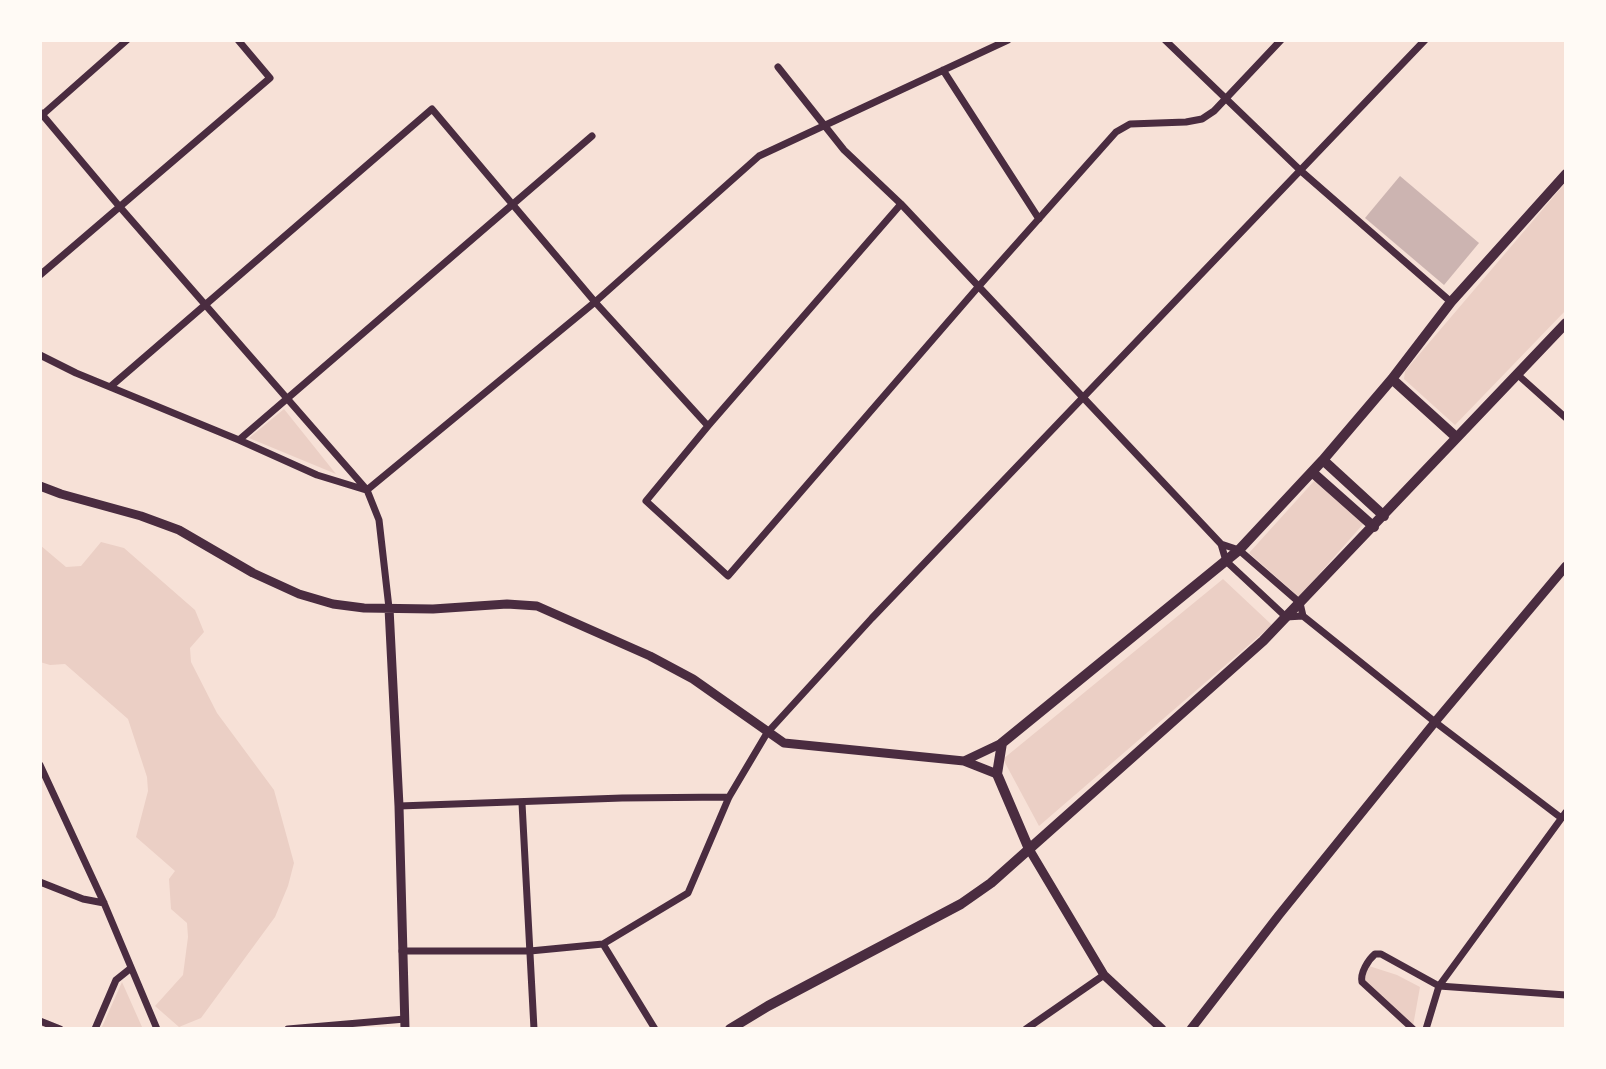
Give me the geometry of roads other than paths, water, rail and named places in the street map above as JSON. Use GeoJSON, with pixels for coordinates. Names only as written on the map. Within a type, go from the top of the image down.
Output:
{"type":"FeatureCollection","features":[{"type":"Feature","properties":{"kind":"main road"},"geometry":{"type":"LineString","coordinates":[[1029,849],[997,774],[1002,743],[1239,550],[1323,460],[1392,379],[1451,302],[1566,174]]}},
{"type":"Feature","properties":{"kind":"main road"},"geometry":{"type":"LineString","coordinates":[[730,1029],[768,1006],[961,904],[991,883],[1263,641],[1566,323]]}},
{"type":"Feature","properties":{"kind":"main road"},"geometry":{"type":"LineString","coordinates":[[1392,379],[1456,437]]}},
{"type":"Feature","properties":{"kind":"main road"},"geometry":{"type":"LineString","coordinates":[[1323,460],[1384,516]]}},
{"type":"Feature","properties":{"kind":"main road"},"geometry":{"type":"LineString","coordinates":[[1312,472],[1374,527]]}},
{"type":"Feature","properties":{"kind":"street"},"geometry":{"type":"LineString","coordinates":[[127,40],[41,114],[367,490],[379,520],[389,608],[399,806],[405,1024],[288,1029]]}},
{"type":"Feature","properties":{"kind":"street"},"geometry":{"type":"LineString","coordinates":[[40,275],[270,78],[238,40]]}},
{"type":"Feature","properties":{"kind":"street"},"geometry":{"type":"LineString","coordinates":[[367,490],[595,302],[759,156],[1008,40]]}},
{"type":"Feature","properties":{"kind":"street"},"geometry":{"type":"LineString","coordinates":[[1165,40],[1301,171],[1451,302]]}},
{"type":"Feature","properties":{"kind":"street"},"geometry":{"type":"LineString","coordinates":[[901,204],[646,501],[728,576],[1116,132],[1130,124],[1202,119],[1226,100],[1281,40]]}},
{"type":"Feature","properties":{"kind":"street"},"geometry":{"type":"LineString","coordinates":[[402,951],[530,951],[603,944],[688,893],[729,797],[767,733],[881,608],[1425,40]]}},
{"type":"Feature","properties":{"kind":"street"},"geometry":{"type":"LineString","coordinates":[[778,67],[844,150],[901,204],[1221,544],[1226,561],[1286,617],[1303,616]]}},
{"type":"Feature","properties":{"kind":"street"},"geometry":{"type":"LineString","coordinates":[[943,70],[1039,219]]}},
{"type":"Feature","properties":{"kind":"street"},"geometry":{"type":"LineString","coordinates":[[110,387],[432,109],[595,302],[708,426]]}},
{"type":"Feature","properties":{"kind":"street"},"geometry":{"type":"LineString","coordinates":[[239,440],[592,136]]}},
{"type":"Feature","properties":{"kind":"street"},"geometry":{"type":"LineString","coordinates":[[40,355],[317,475],[367,490]]}},
{"type":"Feature","properties":{"kind":"street"},"geometry":{"type":"LineString","coordinates":[[1518,375],[1566,418]]}},
{"type":"Feature","properties":{"kind":"street"},"geometry":{"type":"LineString","coordinates":[[40,486],[179,530],[254,573],[299,594],[334,604],[433,609],[507,604],[537,606],[650,656],[693,679],[784,743],[964,761],[997,774]]}},
{"type":"Feature","properties":{"kind":"street"},"geometry":{"type":"LineString","coordinates":[[1221,544],[1239,550],[1300,603],[1303,616],[1435,722],[1563,815],[1439,986],[1426,1029]]}},
{"type":"Feature","properties":{"kind":"street"},"geometry":{"type":"LineString","coordinates":[[1191,1029],[1435,722],[1566,566]]}},
{"type":"Feature","properties":{"kind":"street"},"geometry":{"type":"LineString","coordinates":[[964,761],[1002,743]]}},
{"type":"Feature","properties":{"kind":"street"},"geometry":{"type":"LineString","coordinates":[[40,765],[104,902],[157,1029]]}},
{"type":"Feature","properties":{"kind":"street"},"geometry":{"type":"LineString","coordinates":[[399,806],[729,797]]}},
{"type":"Feature","properties":{"kind":"street"},"geometry":{"type":"LineString","coordinates":[[522,803],[534,1029]]}},
{"type":"Feature","properties":{"kind":"street"},"geometry":{"type":"LineString","coordinates":[[1029,849],[1104,975],[1162,1029]]}},
{"type":"Feature","properties":{"kind":"street"},"geometry":{"type":"LineString","coordinates":[[40,882],[83,899],[104,902]]}},
{"type":"Feature","properties":{"kind":"street"},"geometry":{"type":"LineString","coordinates":[[603,944],[655,1029]]}},
{"type":"Feature","properties":{"kind":"street"},"geometry":{"type":"LineString","coordinates":[[1413,1029],[1365,987],[1361,977],[1369,958],[1375,954],[1381,954],[1439,986],[1566,995]]}},
{"type":"Feature","properties":{"kind":"street"},"geometry":{"type":"LineString","coordinates":[[95,1029],[116,981],[131,968]]}},
{"type":"Feature","properties":{"kind":"street"},"geometry":{"type":"LineString","coordinates":[[1026,1029],[1104,975]]}},
{"type":"Feature","properties":{"kind":"street"},"geometry":{"type":"LineString","coordinates":[[40,1021],[60,1029]]}}]}
